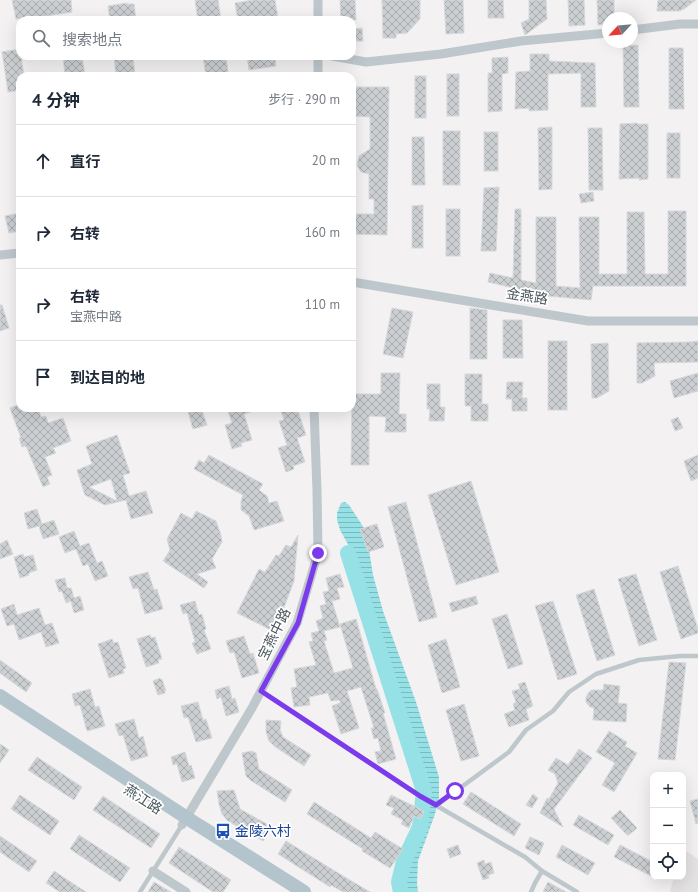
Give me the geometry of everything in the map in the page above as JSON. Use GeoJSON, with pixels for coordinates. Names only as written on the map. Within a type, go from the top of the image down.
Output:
{"type":"FeatureCollection","features":[{"type":"Feature","properties":{"kind":"main road"},"geometry":{"type":"LineString","coordinates":[[0,696],[184,822],[304,892]]}},
{"type":"Feature","properties":{"kind":"main road","name":"燕江路"},"geometry":{"type":"LineString","coordinates":[[0,705],[184,822],[287,892]]}},
{"type":"Feature","properties":{"kind":"street"},"geometry":{"type":"LineString","coordinates":[[318,0],[318,16]]}},
{"type":"Feature","properties":{"kind":"street"},"geometry":{"type":"LineString","coordinates":[[638,29],[680,24],[698,24]]}},
{"type":"Feature","properties":{"kind":"street"},"geometry":{"type":"LineString","coordinates":[[355,60],[366,62],[441,54],[521,40],[602,33]]}},
{"type":"Feature","properties":{"kind":"street"},"geometry":{"type":"LineString","coordinates":[[318,60],[318,72]]}},
{"type":"Feature","properties":{"kind":"street"},"geometry":{"type":"LineString","coordinates":[[0,255],[16,253]]}},
{"type":"Feature","properties":{"kind":"street","name":"金燕路"},"geometry":{"type":"LineString","coordinates":[[356,283],[588,321],[698,321]]}},
{"type":"Feature","properties":{"kind":"street","name":"宝燕中路"},"geometry":{"type":"LineString","coordinates":[[184,822],[252,708],[298,623],[318,553],[318,491],[314,412]]}},
{"type":"Feature","properties":{"kind":"street"},"geometry":{"type":"LineString","coordinates":[[153,871],[186,892]]}},
{"type":"Feature","properties":{"kind":"lane"},"geometry":{"type":"LineString","coordinates":[[436,805],[509,752],[526,730],[553,711],[569,692],[596,674],[639,660],[680,656],[698,656]]}},
{"type":"Feature","properties":{"kind":"lane"},"geometry":{"type":"LineString","coordinates":[[261,691],[420,796],[525,857],[542,871],[577,892]]}},
{"type":"Feature","properties":{"kind":"lane"},"geometry":{"type":"LineString","coordinates":[[140,892],[184,822]]}},
{"type":"Feature","properties":{"kind":"lane"},"geometry":{"type":"LineString","coordinates":[[531,892],[534,883],[542,871]]}},
{"type":"Feature","properties":{"kind":"shaded area"},"geometry":{"type":"Polygon","coordinates":[[[686,851],[698,859],[698,892],[670,892],[673,880],[686,880],[686,851]]]}},
{"type":"Feature","properties":{"kind":"water"},"geometry":{"type":"Polygon","coordinates":[[[345,502],[349,505],[366,531],[373,575],[383,611],[416,702],[439,777],[439,798],[435,814],[418,861],[418,892],[405,892],[405,871],[413,838],[427,802],[428,782],[426,771],[401,706],[350,548],[340,530],[337,520],[337,513],[341,503],[345,502]]]}},
{"type":"Feature","properties":{"kind":"building"},"geometry":{"type":"Polygon","coordinates":[[[12,0],[71,0],[72,12],[46,16],[16,16],[16,19],[12,0]]]}},
{"type":"Feature","properties":{"kind":"building"},"geometry":{"type":"Polygon","coordinates":[[[195,0],[218,0],[220,16],[197,16],[195,0]]]}},
{"type":"Feature","properties":{"kind":"building"},"geometry":{"type":"Polygon","coordinates":[[[253,0],[275,0],[278,16],[237,16],[235,3],[253,0]]]}},
{"type":"Feature","properties":{"kind":"building"},"geometry":{"type":"Polygon","coordinates":[[[340,0],[355,0],[356,16],[341,16],[340,0]]]}},
{"type":"Feature","properties":{"kind":"building"},"geometry":{"type":"Polygon","coordinates":[[[382,0],[420,0],[420,19],[407,33],[396,34],[396,38],[383,38],[382,0]]]}},
{"type":"Feature","properties":{"kind":"building"},"geometry":{"type":"Polygon","coordinates":[[[444,0],[463,0],[464,33],[446,34],[444,0]]]}},
{"type":"Feature","properties":{"kind":"building"},"geometry":{"type":"Polygon","coordinates":[[[488,0],[503,0],[504,18],[488,18],[488,0]]]}},
{"type":"Feature","properties":{"kind":"building"},"geometry":{"type":"Polygon","coordinates":[[[529,0],[546,0],[547,19],[525,35],[521,23],[529,19],[529,0]]]}},
{"type":"Feature","properties":{"kind":"building"},"geometry":{"type":"Polygon","coordinates":[[[568,0],[584,0],[585,25],[569,26],[568,0]]]}},
{"type":"Feature","properties":{"kind":"building"},"geometry":{"type":"Polygon","coordinates":[[[597,0],[614,0],[614,12],[602,12],[602,25],[598,25],[597,0]]]}},
{"type":"Feature","properties":{"kind":"building"},"geometry":{"type":"Polygon","coordinates":[[[658,0],[696,0],[679,11],[657,11],[658,0]]]}},
{"type":"Feature","properties":{"kind":"building"},"geometry":{"type":"Polygon","coordinates":[[[127,3],[134,4],[136,16],[109,16],[108,6],[127,3]]]}},
{"type":"Feature","properties":{"kind":"building"},"geometry":{"type":"Polygon","coordinates":[[[362,28],[363,41],[356,41],[356,29],[362,28]]]}},
{"type":"Feature","properties":{"kind":"building"},"geometry":{"type":"Polygon","coordinates":[[[638,45],[639,107],[624,107],[623,48],[638,48],[638,45]]]}},
{"type":"Feature","properties":{"kind":"building"},"geometry":{"type":"Polygon","coordinates":[[[669,48],[683,48],[684,109],[669,109],[669,48]]]}},
{"type":"Feature","properties":{"kind":"building"},"geometry":{"type":"Polygon","coordinates":[[[16,50],[16,60],[22,60],[23,72],[16,72],[16,91],[8,92],[2,52],[16,50]]]}},
{"type":"Feature","properties":{"kind":"building"},"geometry":{"type":"Polygon","coordinates":[[[530,54],[549,54],[549,61],[595,63],[596,107],[581,107],[581,73],[548,74],[548,110],[529,111],[529,108],[515,109],[516,72],[530,71],[530,54]]]}},
{"type":"Feature","properties":{"kind":"building"},"geometry":{"type":"Polygon","coordinates":[[[508,57],[508,73],[502,74],[502,111],[488,112],[488,73],[492,73],[492,58],[508,57]]]}},
{"type":"Feature","properties":{"kind":"building"},"geometry":{"type":"Polygon","coordinates":[[[63,60],[83,60],[84,72],[65,72],[63,60]]]}},
{"type":"Feature","properties":{"kind":"building"},"geometry":{"type":"Polygon","coordinates":[[[114,60],[133,60],[135,72],[116,72],[114,60]]]}},
{"type":"Feature","properties":{"kind":"building"},"geometry":{"type":"Polygon","coordinates":[[[204,60],[226,60],[228,72],[205,72],[204,60]]]}},
{"type":"Feature","properties":{"kind":"building"},"geometry":{"type":"Polygon","coordinates":[[[248,60],[275,60],[276,66],[249,70],[248,60]]]}},
{"type":"Feature","properties":{"kind":"building"},"geometry":{"type":"Polygon","coordinates":[[[447,74],[459,74],[459,116],[447,116],[447,74]]]}},
{"type":"Feature","properties":{"kind":"building"},"geometry":{"type":"Polygon","coordinates":[[[415,76],[426,76],[426,118],[415,118],[415,76]]]}},
{"type":"Feature","properties":{"kind":"building"},"geometry":{"type":"Polygon","coordinates":[[[356,87],[389,87],[387,235],[356,234],[356,214],[374,214],[374,199],[369,199],[369,174],[361,172],[357,165],[359,156],[370,149],[370,117],[356,116],[356,87]]]}},
{"type":"Feature","properties":{"kind":"building"},"geometry":{"type":"Polygon","coordinates":[[[620,124],[648,124],[648,179],[619,179],[620,124]]]}},
{"type":"Feature","properties":{"kind":"building"},"geometry":{"type":"Polygon","coordinates":[[[552,127],[552,189],[539,190],[538,128],[552,127]]]}},
{"type":"Feature","properties":{"kind":"building"},"geometry":{"type":"Polygon","coordinates":[[[588,128],[602,128],[603,190],[589,190],[588,128]]]}},
{"type":"Feature","properties":{"kind":"building"},"geometry":{"type":"Polygon","coordinates":[[[443,131],[460,131],[460,185],[443,185],[443,131]]]}},
{"type":"Feature","properties":{"kind":"building"},"geometry":{"type":"Polygon","coordinates":[[[484,132],[498,132],[498,171],[484,171],[484,132]]]}},
{"type":"Feature","properties":{"kind":"building"},"geometry":{"type":"Polygon","coordinates":[[[667,133],[680,133],[680,178],[667,178],[667,133]]]}},
{"type":"Feature","properties":{"kind":"building"},"geometry":{"type":"Polygon","coordinates":[[[412,137],[424,137],[425,185],[412,185],[412,137]]]}},
{"type":"Feature","properties":{"kind":"building"},"geometry":{"type":"Polygon","coordinates":[[[499,187],[496,251],[481,251],[484,188],[499,187]]]}},
{"type":"Feature","properties":{"kind":"building"},"geometry":{"type":"Polygon","coordinates":[[[593,192],[594,201],[581,203],[579,194],[593,192]]]}},
{"type":"Feature","properties":{"kind":"building"},"geometry":{"type":"Polygon","coordinates":[[[423,205],[423,248],[412,248],[412,206],[423,205]]]}},
{"type":"Feature","properties":{"kind":"building"},"geometry":{"type":"Polygon","coordinates":[[[446,209],[460,209],[460,256],[446,256],[446,209]]]}},
{"type":"Feature","properties":{"kind":"building"},"geometry":{"type":"Polygon","coordinates":[[[515,209],[521,209],[521,280],[536,283],[536,217],[556,217],[556,286],[580,288],[579,217],[599,217],[599,274],[627,274],[627,212],[644,212],[645,274],[668,274],[668,211],[686,211],[686,286],[593,286],[591,300],[548,296],[488,282],[490,273],[513,278],[515,209]]]}},
{"type":"Feature","properties":{"kind":"building"},"geometry":{"type":"Polygon","coordinates":[[[16,214],[16,232],[9,233],[5,216],[16,214]]]}},
{"type":"Feature","properties":{"kind":"building"},"geometry":{"type":"Polygon","coordinates":[[[0,305],[2,305],[9,328],[0,331],[0,305]]]}},
{"type":"Feature","properties":{"kind":"building"},"geometry":{"type":"Polygon","coordinates":[[[392,308],[413,312],[403,358],[383,354],[392,308]]]}},
{"type":"Feature","properties":{"kind":"building"},"geometry":{"type":"Polygon","coordinates":[[[470,308],[487,310],[487,359],[470,359],[470,308]]]}},
{"type":"Feature","properties":{"kind":"building"},"geometry":{"type":"Polygon","coordinates":[[[503,320],[522,320],[523,358],[503,358],[503,320]]]}},
{"type":"Feature","properties":{"kind":"building"},"geometry":{"type":"Polygon","coordinates":[[[548,341],[567,341],[567,410],[548,410],[548,341]]]}},
{"type":"Feature","properties":{"kind":"building"},"geometry":{"type":"Polygon","coordinates":[[[698,341],[698,362],[654,363],[655,376],[642,383],[637,383],[637,343],[698,341]]]}},
{"type":"Feature","properties":{"kind":"building"},"geometry":{"type":"Polygon","coordinates":[[[608,343],[609,391],[597,398],[592,398],[591,344],[608,343]]]}},
{"type":"Feature","properties":{"kind":"building"},"geometry":{"type":"Polygon","coordinates":[[[381,373],[400,373],[399,414],[406,414],[406,432],[385,432],[386,417],[369,416],[369,465],[351,465],[352,412],[356,412],[356,394],[381,394],[381,373]]]}},
{"type":"Feature","properties":{"kind":"building"},"geometry":{"type":"Polygon","coordinates":[[[698,373],[698,391],[674,398],[670,381],[698,373]]]}},
{"type":"Feature","properties":{"kind":"building"},"geometry":{"type":"Polygon","coordinates":[[[465,374],[482,374],[482,404],[488,404],[488,421],[471,421],[471,406],[465,406],[465,374]]]}},
{"type":"Feature","properties":{"kind":"building"},"geometry":{"type":"Polygon","coordinates":[[[507,382],[523,382],[522,398],[527,398],[527,411],[512,411],[512,399],[506,399],[507,382]]]}},
{"type":"Feature","properties":{"kind":"building"},"geometry":{"type":"Polygon","coordinates":[[[427,384],[440,384],[440,407],[445,407],[444,421],[429,421],[430,409],[427,409],[427,384]]]}},
{"type":"Feature","properties":{"kind":"building"},"geometry":{"type":"Polygon","coordinates":[[[16,406],[16,412],[39,412],[41,417],[46,416],[48,423],[63,418],[71,441],[53,448],[56,453],[45,457],[52,475],[47,477],[50,484],[43,487],[26,446],[22,447],[19,438],[21,438],[10,408],[16,406]]]}},
{"type":"Feature","properties":{"kind":"building"},"geometry":{"type":"Polygon","coordinates":[[[188,412],[202,412],[207,425],[193,429],[188,412]]]}},
{"type":"Feature","properties":{"kind":"building"},"geometry":{"type":"Polygon","coordinates":[[[228,412],[250,412],[244,414],[252,440],[241,443],[242,446],[232,449],[225,425],[232,423],[228,412]]]}},
{"type":"Feature","properties":{"kind":"building"},"geometry":{"type":"Polygon","coordinates":[[[281,412],[298,412],[306,435],[297,438],[305,462],[293,466],[294,469],[286,472],[278,448],[287,445],[279,421],[284,420],[281,412]]]}},
{"type":"Feature","properties":{"kind":"building"},"geometry":{"type":"Polygon","coordinates":[[[678,417],[683,428],[675,431],[671,420],[678,417]]]}},
{"type":"Feature","properties":{"kind":"building"},"geometry":{"type":"Polygon","coordinates":[[[117,435],[130,473],[123,475],[129,496],[146,491],[153,513],[131,519],[126,500],[105,505],[85,495],[77,470],[92,464],[86,446],[117,435]],[[111,479],[89,487],[117,501],[111,479]]]}},
{"type":"Feature","properties":{"kind":"building"},"geometry":{"type":"Polygon","coordinates":[[[209,455],[263,484],[259,490],[267,496],[269,503],[277,501],[284,521],[254,530],[249,516],[241,510],[243,495],[194,469],[199,460],[204,463],[209,455]]]}},
{"type":"Feature","properties":{"kind":"building"},"geometry":{"type":"Polygon","coordinates":[[[698,455],[698,478],[691,481],[684,461],[698,455]]]}},
{"type":"Feature","properties":{"kind":"building"},"geometry":{"type":"Polygon","coordinates":[[[471,481],[499,572],[456,585],[428,495],[471,481]]]}},
{"type":"Feature","properties":{"kind":"building"},"geometry":{"type":"Polygon","coordinates":[[[406,502],[437,617],[419,622],[388,507],[406,502]]]}},
{"type":"Feature","properties":{"kind":"building"},"geometry":{"type":"Polygon","coordinates":[[[37,509],[42,524],[54,520],[59,534],[43,539],[39,526],[28,529],[24,513],[37,509]]]}},
{"type":"Feature","properties":{"kind":"building"},"geometry":{"type":"Polygon","coordinates":[[[196,511],[216,521],[222,542],[212,559],[216,568],[197,574],[208,582],[204,588],[163,561],[170,550],[167,539],[181,513],[192,519],[196,511]]]}},
{"type":"Feature","properties":{"kind":"building"},"geometry":{"type":"Polygon","coordinates":[[[377,524],[384,547],[368,552],[360,529],[377,524]]]}},
{"type":"Feature","properties":{"kind":"building"},"geometry":{"type":"Polygon","coordinates":[[[74,531],[80,546],[89,543],[97,563],[102,561],[108,576],[95,581],[88,564],[83,566],[76,549],[65,553],[59,537],[74,531]]]}},
{"type":"Feature","properties":{"kind":"building"},"geometry":{"type":"Polygon","coordinates":[[[298,535],[294,581],[273,631],[237,613],[259,569],[265,572],[276,555],[279,556],[286,545],[291,547],[298,535]]]}},
{"type":"Feature","properties":{"kind":"building"},"geometry":{"type":"Polygon","coordinates":[[[7,540],[13,554],[0,559],[0,544],[7,540]]]}},
{"type":"Feature","properties":{"kind":"building"},"geometry":{"type":"Polygon","coordinates":[[[23,554],[24,557],[33,555],[37,570],[20,578],[14,557],[23,554]]]}},
{"type":"Feature","properties":{"kind":"building"},"geometry":{"type":"Polygon","coordinates":[[[678,566],[698,629],[698,633],[681,639],[660,572],[678,566]]]}},
{"type":"Feature","properties":{"kind":"building"},"geometry":{"type":"Polygon","coordinates":[[[148,572],[154,590],[157,589],[163,609],[145,614],[138,588],[133,589],[129,577],[148,572]]]}},
{"type":"Feature","properties":{"kind":"building"},"geometry":{"type":"Polygon","coordinates":[[[340,574],[344,587],[337,588],[340,599],[332,601],[340,627],[324,631],[327,640],[324,641],[334,673],[353,668],[340,624],[356,619],[376,689],[385,713],[383,713],[396,759],[378,764],[375,752],[381,751],[378,738],[374,739],[371,728],[374,728],[361,687],[347,691],[359,728],[341,734],[332,706],[340,703],[340,700],[331,701],[328,693],[309,697],[310,705],[294,707],[291,688],[297,687],[294,669],[316,665],[309,642],[313,641],[311,633],[319,631],[316,621],[323,618],[320,606],[326,604],[323,592],[329,591],[326,578],[340,574]]]}},
{"type":"Feature","properties":{"kind":"building"},"geometry":{"type":"Polygon","coordinates":[[[636,574],[657,640],[639,646],[618,579],[636,574]]]}},
{"type":"Feature","properties":{"kind":"building"},"geometry":{"type":"Polygon","coordinates":[[[65,578],[67,588],[71,588],[74,598],[80,596],[84,610],[74,613],[71,601],[66,603],[62,591],[59,592],[55,580],[65,578]]]}},
{"type":"Feature","properties":{"kind":"building"},"geometry":{"type":"Polygon","coordinates":[[[594,589],[615,655],[597,661],[576,595],[594,589]]]}},
{"type":"Feature","properties":{"kind":"building"},"geometry":{"type":"Polygon","coordinates":[[[476,596],[478,604],[452,612],[449,603],[476,596]]]}},
{"type":"Feature","properties":{"kind":"building"},"geometry":{"type":"Polygon","coordinates":[[[195,601],[199,615],[202,614],[206,629],[204,630],[211,649],[197,654],[192,643],[195,642],[187,613],[183,614],[180,605],[195,601]]]}},
{"type":"Feature","properties":{"kind":"building"},"geometry":{"type":"Polygon","coordinates":[[[553,601],[577,674],[558,680],[535,606],[553,601]]]}},
{"type":"Feature","properties":{"kind":"building"},"geometry":{"type":"Polygon","coordinates":[[[14,604],[17,615],[39,608],[45,625],[52,623],[59,643],[46,647],[41,632],[19,640],[14,624],[7,626],[1,609],[14,604]]]}},
{"type":"Feature","properties":{"kind":"building"},"geometry":{"type":"Polygon","coordinates":[[[507,614],[523,664],[508,669],[492,619],[507,614]]]}},
{"type":"Feature","properties":{"kind":"building"},"geometry":{"type":"Polygon","coordinates":[[[150,635],[151,638],[155,637],[162,659],[158,660],[159,663],[146,667],[137,639],[150,635]]]}},
{"type":"Feature","properties":{"kind":"building"},"geometry":{"type":"Polygon","coordinates":[[[244,636],[250,654],[253,653],[259,673],[242,678],[234,652],[230,653],[226,641],[244,636]]]}},
{"type":"Feature","properties":{"kind":"building"},"geometry":{"type":"Polygon","coordinates":[[[112,639],[114,643],[118,642],[126,668],[123,669],[124,673],[109,678],[98,644],[112,639]]]}},
{"type":"Feature","properties":{"kind":"building"},"geometry":{"type":"Polygon","coordinates":[[[446,639],[460,687],[442,693],[428,645],[446,639]]]}},
{"type":"Feature","properties":{"kind":"building"},"geometry":{"type":"Polygon","coordinates":[[[0,660],[32,683],[26,692],[0,673],[0,660]]]}},
{"type":"Feature","properties":{"kind":"building"},"geometry":{"type":"Polygon","coordinates":[[[669,662],[686,663],[675,760],[658,759],[669,662]]]}},
{"type":"Feature","properties":{"kind":"building"},"geometry":{"type":"Polygon","coordinates":[[[160,678],[161,680],[162,679],[166,691],[164,691],[165,693],[158,695],[153,681],[160,678]]]}},
{"type":"Feature","properties":{"kind":"building"},"geometry":{"type":"Polygon","coordinates":[[[525,682],[533,706],[526,709],[529,720],[509,727],[504,714],[515,710],[513,704],[516,702],[512,691],[520,689],[518,684],[525,682]]]}},
{"type":"Feature","properties":{"kind":"building"},"geometry":{"type":"Polygon","coordinates":[[[604,684],[620,686],[618,703],[627,704],[626,722],[593,720],[594,708],[590,707],[586,702],[586,697],[592,690],[603,690],[604,684]]]}},
{"type":"Feature","properties":{"kind":"building"},"geometry":{"type":"Polygon","coordinates":[[[229,686],[232,699],[235,698],[239,712],[226,716],[221,697],[217,699],[215,690],[229,686]]]}},
{"type":"Feature","properties":{"kind":"building"},"geometry":{"type":"Polygon","coordinates":[[[90,689],[95,707],[99,706],[105,726],[87,731],[80,705],[75,706],[72,694],[90,689]]]}},
{"type":"Feature","properties":{"kind":"building"},"geometry":{"type":"Polygon","coordinates":[[[198,702],[203,720],[206,719],[212,738],[196,742],[188,717],[184,718],[181,706],[198,702]]]}},
{"type":"Feature","properties":{"kind":"building"},"geometry":{"type":"Polygon","coordinates":[[[464,704],[479,756],[461,761],[446,710],[464,704]]]}},
{"type":"Feature","properties":{"kind":"building"},"geometry":{"type":"Polygon","coordinates":[[[134,719],[139,738],[143,736],[148,756],[131,761],[123,735],[119,736],[115,724],[134,719]]]}},
{"type":"Feature","properties":{"kind":"building"},"geometry":{"type":"Polygon","coordinates":[[[266,720],[281,721],[280,730],[283,737],[311,755],[304,766],[269,741],[266,732],[266,720]]]}},
{"type":"Feature","properties":{"kind":"building"},"geometry":{"type":"Polygon","coordinates":[[[609,731],[627,742],[625,746],[637,753],[614,792],[602,785],[615,763],[596,752],[609,731]]]}},
{"type":"Feature","properties":{"kind":"building"},"geometry":{"type":"Polygon","coordinates":[[[0,744],[9,750],[0,763],[0,744]]]}},
{"type":"Feature","properties":{"kind":"building"},"geometry":{"type":"Polygon","coordinates":[[[579,749],[592,758],[554,809],[563,827],[540,813],[547,798],[549,799],[558,783],[555,774],[548,770],[556,758],[568,765],[579,749]]]}},
{"type":"Feature","properties":{"kind":"building"},"geometry":{"type":"Polygon","coordinates":[[[252,751],[256,753],[259,769],[292,790],[285,802],[246,776],[242,753],[252,751]]]}},
{"type":"Feature","properties":{"kind":"building"},"geometry":{"type":"Polygon","coordinates":[[[185,752],[189,766],[191,765],[195,778],[182,782],[177,764],[173,765],[171,757],[185,752]]]}},
{"type":"Feature","properties":{"kind":"building"},"geometry":{"type":"Polygon","coordinates":[[[37,757],[82,787],[74,800],[28,770],[37,757]]]}},
{"type":"Feature","properties":{"kind":"building"},"geometry":{"type":"Polygon","coordinates":[[[234,790],[240,809],[272,827],[263,841],[228,821],[222,814],[217,791],[234,790]]]}},
{"type":"Feature","properties":{"kind":"building"},"geometry":{"type":"Polygon","coordinates":[[[471,792],[521,824],[514,836],[463,804],[471,792]]]}},
{"type":"Feature","properties":{"kind":"building"},"geometry":{"type":"Polygon","coordinates":[[[533,794],[538,798],[532,808],[526,805],[533,794]]]}},
{"type":"Feature","properties":{"kind":"building"},"geometry":{"type":"Polygon","coordinates":[[[20,795],[59,821],[50,835],[11,809],[20,795]]]}},
{"type":"Feature","properties":{"kind":"building"},"geometry":{"type":"Polygon","coordinates":[[[391,795],[424,811],[421,819],[414,816],[409,828],[401,824],[403,820],[391,814],[394,808],[386,805],[391,795]]]}},
{"type":"Feature","properties":{"kind":"building"},"geometry":{"type":"Polygon","coordinates":[[[103,796],[160,834],[151,848],[93,810],[103,796]]]}},
{"type":"Feature","properties":{"kind":"building"},"geometry":{"type":"Polygon","coordinates":[[[698,799],[698,823],[696,824],[690,801],[698,799]]]}},
{"type":"Feature","properties":{"kind":"building"},"geometry":{"type":"Polygon","coordinates":[[[314,802],[371,838],[375,832],[403,849],[390,868],[362,851],[363,849],[307,814],[314,802]]]}},
{"type":"Feature","properties":{"kind":"building"},"geometry":{"type":"Polygon","coordinates":[[[620,810],[637,828],[629,835],[627,835],[611,818],[620,810]]]}},
{"type":"Feature","properties":{"kind":"building"},"geometry":{"type":"Polygon","coordinates":[[[579,815],[614,835],[608,845],[573,825],[579,815]]]}},
{"type":"Feature","properties":{"kind":"building"},"geometry":{"type":"Polygon","coordinates":[[[79,835],[130,868],[120,882],[70,849],[79,835]]]}},
{"type":"Feature","properties":{"kind":"building"},"geometry":{"type":"Polygon","coordinates":[[[0,836],[37,861],[29,872],[0,852],[0,836]]]}},
{"type":"Feature","properties":{"kind":"building"},"geometry":{"type":"Polygon","coordinates":[[[530,837],[544,843],[539,855],[525,848],[530,837]]]}},
{"type":"Feature","properties":{"kind":"building"},"geometry":{"type":"Polygon","coordinates":[[[286,841],[370,892],[343,892],[331,885],[330,887],[278,854],[286,841]]]}},
{"type":"Feature","properties":{"kind":"building"},"geometry":{"type":"Polygon","coordinates":[[[458,845],[461,854],[450,858],[447,849],[458,845]]]}},
{"type":"Feature","properties":{"kind":"building"},"geometry":{"type":"Polygon","coordinates":[[[562,845],[595,863],[588,875],[556,857],[562,845]]]}},
{"type":"Feature","properties":{"kind":"building"},"geometry":{"type":"Polygon","coordinates":[[[620,845],[650,860],[650,875],[614,857],[620,845]]]}},
{"type":"Feature","properties":{"kind":"building"},"geometry":{"type":"Polygon","coordinates":[[[179,847],[231,880],[223,892],[213,892],[169,863],[179,847]]]}},
{"type":"Feature","properties":{"kind":"building"},"geometry":{"type":"Polygon","coordinates":[[[484,860],[485,864],[491,862],[494,873],[488,875],[489,878],[483,880],[477,863],[484,860]]]}},
{"type":"Feature","properties":{"kind":"building"},"geometry":{"type":"Polygon","coordinates":[[[54,871],[86,892],[60,892],[46,883],[54,871]]]}},
{"type":"Feature","properties":{"kind":"building"},"geometry":{"type":"Polygon","coordinates":[[[154,882],[171,892],[148,892],[154,882]]]}},
{"type":"Feature","properties":{"kind":"building"},"geometry":{"type":"Polygon","coordinates":[[[548,882],[566,892],[543,892],[548,882]]]}},
{"type":"Feature","properties":{"kind":"waterway"},"geometry":{"type":"LineString","coordinates":[[348,553],[424,791],[420,827],[404,861],[399,882],[401,892]]}},
{"type":"Feature","properties":{"kind":"place","name":"金陵六村"},"geometry":{"type":"Point","coordinates":[223,831]}},
{"type":"Feature","properties":{"kind":"route"},"geometry":{"type":"LineString","coordinates":[[318,553],[298,623],[261,691],[436,805],[455,791]]}}]}
